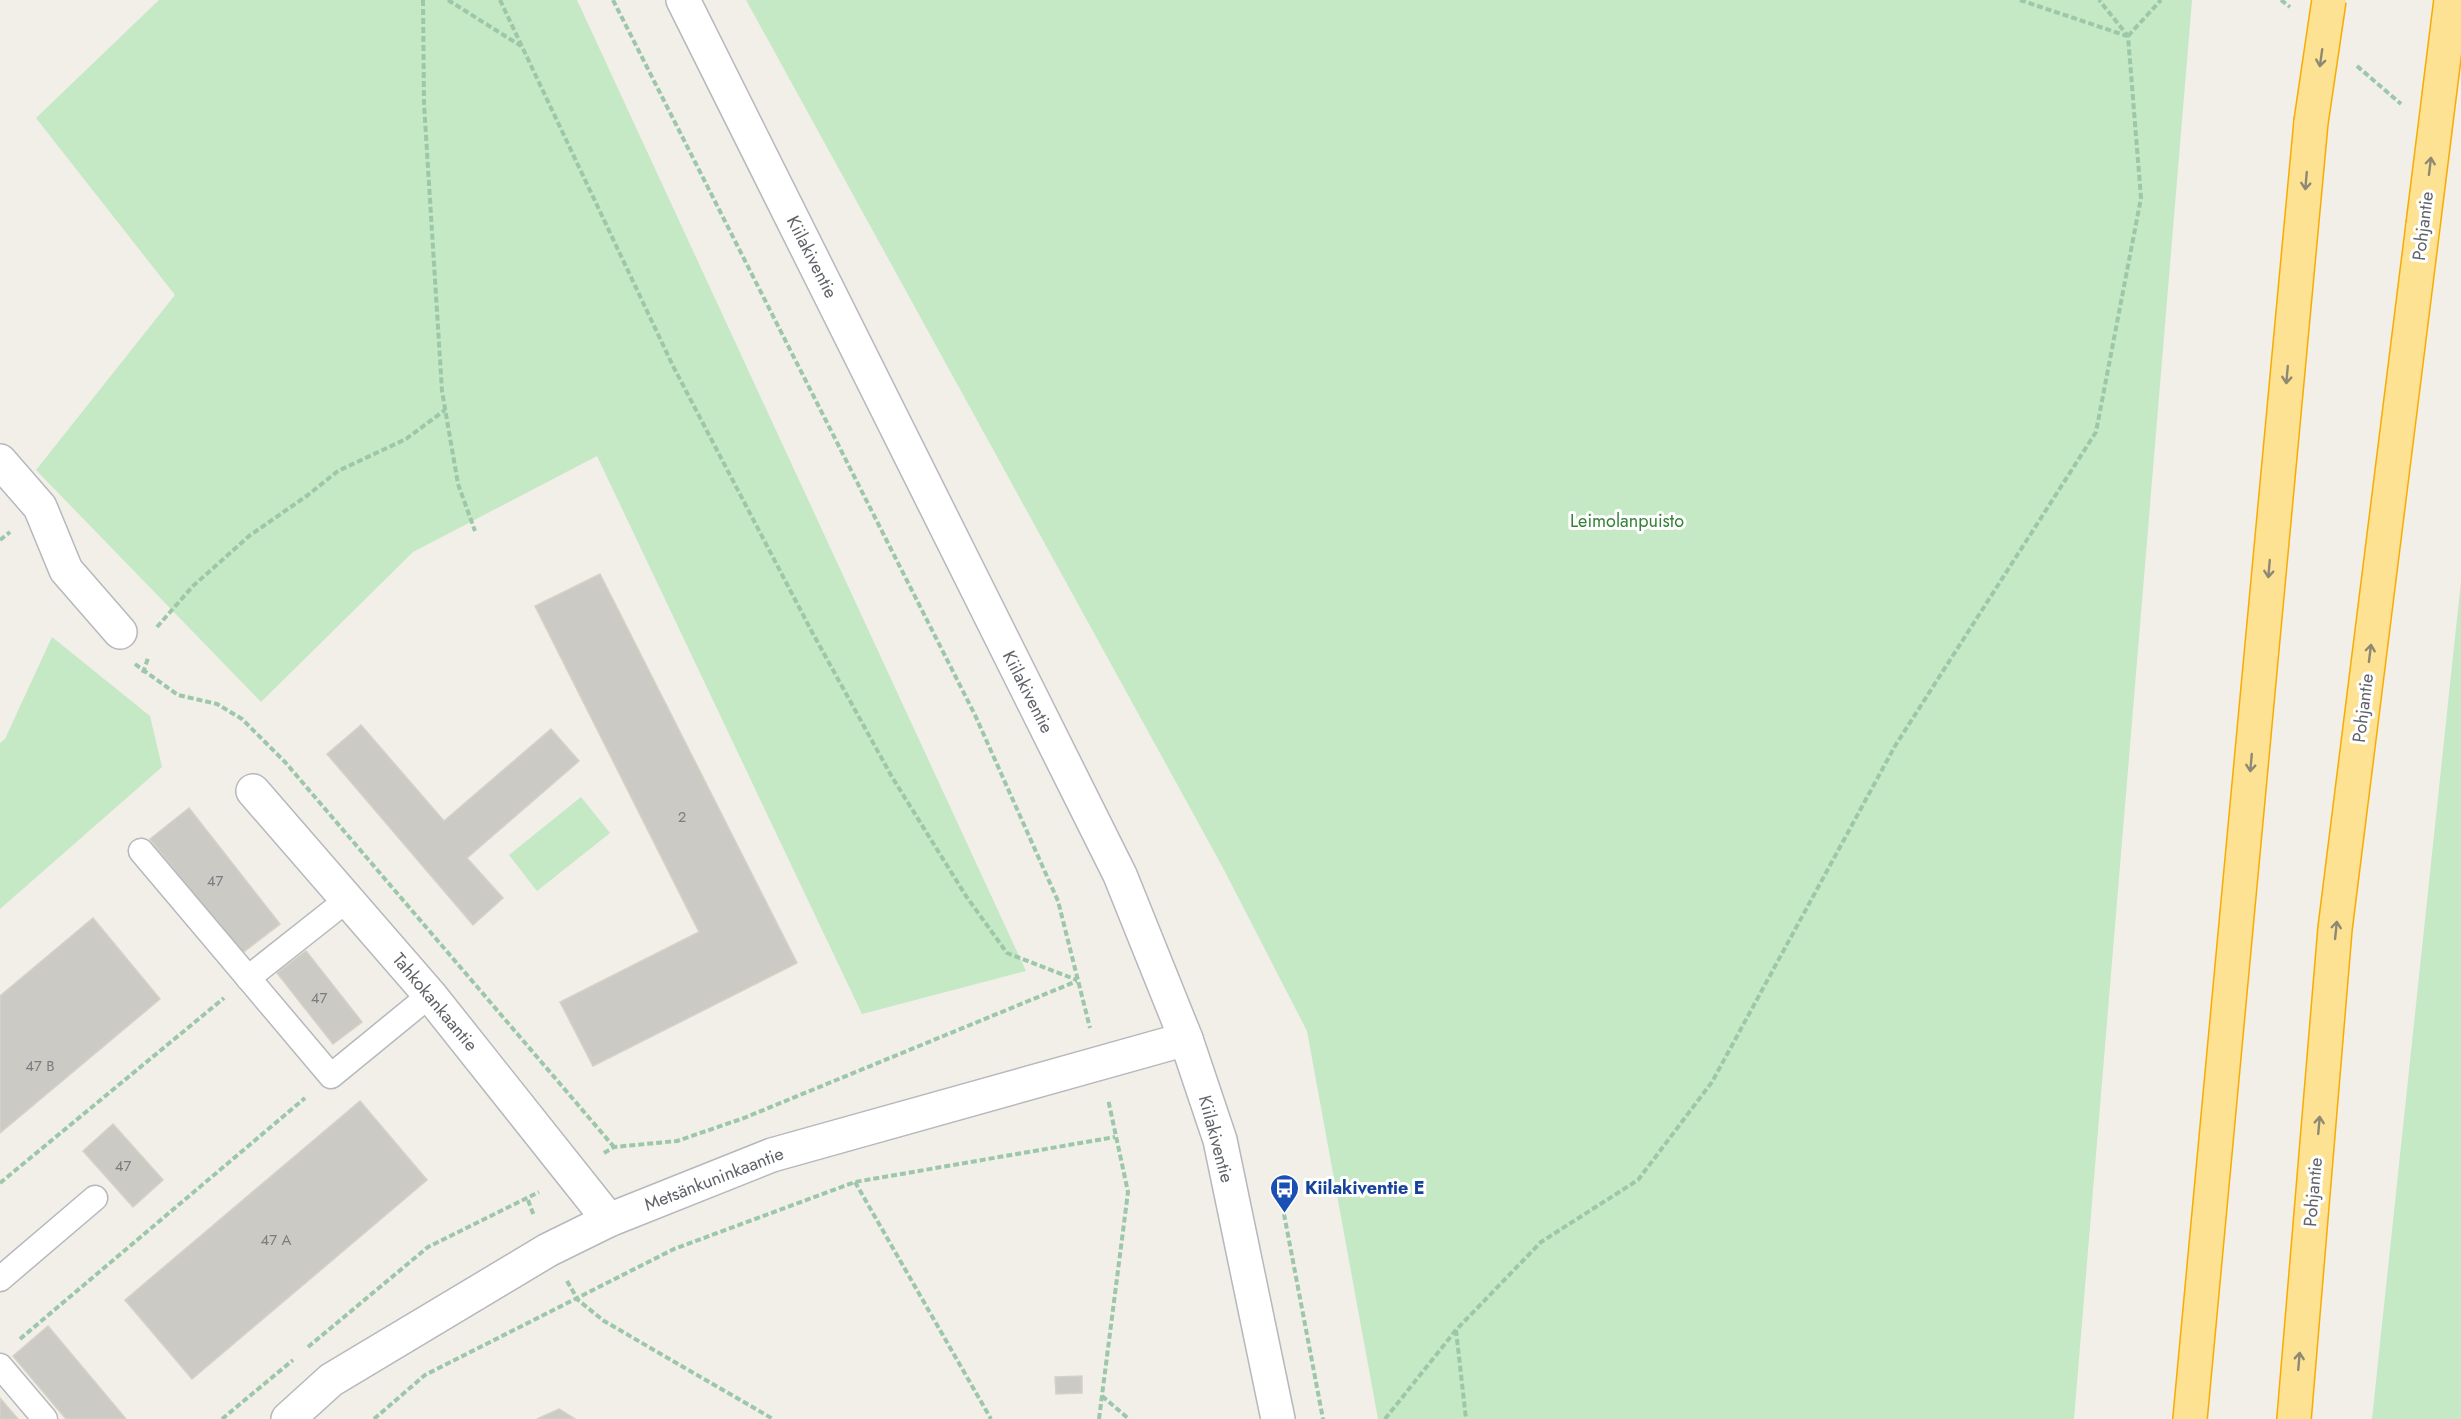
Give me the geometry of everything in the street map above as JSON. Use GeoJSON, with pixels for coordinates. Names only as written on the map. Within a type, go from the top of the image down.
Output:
{"type":"FeatureCollection","features":[{"type":"Feature","properties":{"kind":"highway"},"geometry":{"type":"LineString","coordinates":[[2190,1419],[2311,122],[2329,0]]}},
{"type":"Feature","properties":{"kind":"highway","name":"Pohjantie"},"geometry":{"type":"LineString","coordinates":[[2294,1419],[2335,929],[2451,0]]}},
{"type":"Feature","properties":{"kind":"street","name":"Kiilakiventie"},"geometry":{"type":"LineString","coordinates":[[683,0],[1120,875],[1186,1039],[1220,1140],[1278,1419]]}},
{"type":"Feature","properties":{"kind":"street"},"geometry":{"type":"LineString","coordinates":[[0,461],[40,507],[66,570],[120,632]]}},
{"type":"Feature","properties":{"kind":"street","name":"Tahkokankaantie"},"geometry":{"type":"LineString","coordinates":[[253,791],[430,995],[609,1220]]}},
{"type":"Feature","properties":{"kind":"street","name":"Metsänkuninkaantie"},"geometry":{"type":"LineString","coordinates":[[288,1419],[330,1380],[548,1250],[609,1220],[772,1155],[1186,1039]]}},
{"type":"Feature","properties":{"kind":"lane"},"geometry":{"type":"LineString","coordinates":[[141,851],[331,1076],[430,995]]}},
{"type":"Feature","properties":{"kind":"lane"},"geometry":{"type":"LineString","coordinates":[[248,978],[348,899]]}},
{"type":"Feature","properties":{"kind":"lane"},"geometry":{"type":"LineString","coordinates":[[0,1279],[94,1198]]}},
{"type":"Feature","properties":{"kind":"lane"},"geometry":{"type":"LineString","coordinates":[[0,1366],[45,1419]]}},
{"type":"Feature","properties":{"kind":"path"},"geometry":{"type":"LineString","coordinates":[[423,0],[424,104],[442,391],[458,484],[475,531]]}},
{"type":"Feature","properties":{"kind":"path"},"geometry":{"type":"LineString","coordinates":[[448,0],[520,46]]}},
{"type":"Feature","properties":{"kind":"path"},"geometry":{"type":"LineString","coordinates":[[500,0],[673,366],[812,632],[892,777],[966,896],[1006,953],[1077,981]]}},
{"type":"Feature","properties":{"kind":"path"},"geometry":{"type":"LineString","coordinates":[[613,0],[975,715],[1058,901],[1100,1063],[1128,1192],[1099,1419]]}},
{"type":"Feature","properties":{"kind":"path"},"geometry":{"type":"LineString","coordinates":[[2020,0],[2128,36]]}},
{"type":"Feature","properties":{"kind":"path"},"geometry":{"type":"LineString","coordinates":[[1384,1419],[1456,1330],[1541,1242],[1638,1180],[1712,1082],[1895,746],[2096,432],[2141,198],[2128,36],[2099,0]]}},
{"type":"Feature","properties":{"kind":"path"},"geometry":{"type":"LineString","coordinates":[[2128,36],[2161,0]]}},
{"type":"Feature","properties":{"kind":"path"},"geometry":{"type":"LineString","coordinates":[[2282,0],[2290,8]]}},
{"type":"Feature","properties":{"kind":"path"},"geometry":{"type":"LineString","coordinates":[[2353,63],[2407,110]]}},
{"type":"Feature","properties":{"kind":"path"},"geometry":{"type":"LineString","coordinates":[[155,634],[158,624],[185,594],[249,536],[338,471],[406,439],[445,410]]}},
{"type":"Feature","properties":{"kind":"path"},"geometry":{"type":"LineString","coordinates":[[120,632],[127,656],[143,673],[178,695],[217,704],[242,719],[285,762],[614,1147]]}},
{"type":"Feature","properties":{"kind":"path"},"geometry":{"type":"LineString","coordinates":[[143,673],[149,653]]}},
{"type":"Feature","properties":{"kind":"path"},"geometry":{"type":"LineString","coordinates":[[0,1183],[248,978]]}},
{"type":"Feature","properties":{"kind":"path"},"geometry":{"type":"LineString","coordinates":[[303,1352],[428,1247],[528,1200],[614,1147],[677,1141],[744,1118],[1077,981]]}},
{"type":"Feature","properties":{"kind":"path"},"geometry":{"type":"LineString","coordinates":[[18,1341],[331,1076]]}},
{"type":"Feature","properties":{"kind":"path"},"geometry":{"type":"LineString","coordinates":[[374,1419],[425,1375],[578,1300],[674,1249],[855,1182],[1115,1137]]}},
{"type":"Feature","properties":{"kind":"path"},"geometry":{"type":"LineString","coordinates":[[855,1182],[991,1419]]}},
{"type":"Feature","properties":{"kind":"path"},"geometry":{"type":"LineString","coordinates":[[528,1200],[548,1250],[578,1300],[604,1321],[773,1419]]}},
{"type":"Feature","properties":{"kind":"path"},"geometry":{"type":"LineString","coordinates":[[1284,1214],[1323,1419]]}},
{"type":"Feature","properties":{"kind":"path"},"geometry":{"type":"LineString","coordinates":[[1456,1330],[1467,1419]]}},
{"type":"Feature","properties":{"kind":"path"},"geometry":{"type":"LineString","coordinates":[[222,1419],[294,1359]]}},
{"type":"Feature","properties":{"kind":"path"},"geometry":{"type":"LineString","coordinates":[[1102,1396],[1129,1419]]}},
{"type":"Feature","properties":{"kind":"green space"},"geometry":{"type":"Polygon","coordinates":[[[159,0],[577,0],[1026,971],[862,1014],[597,456],[413,552],[261,702],[36,470],[175,295],[36,118],[159,0]]]}},
{"type":"Feature","properties":{"kind":"green space","name":"Leimolanpuisto"},"geometry":{"type":"Polygon","coordinates":[[[746,0],[2192,0],[2074,1419],[1378,1419],[1307,1031],[1222,866],[746,0]]]}},
{"type":"Feature","properties":{"kind":"green space"},"geometry":{"type":"Polygon","coordinates":[[[2461,581],[2461,1419],[2372,1419],[2461,581]]]}},
{"type":"Feature","properties":{"kind":"green space"},"geometry":{"type":"Polygon","coordinates":[[[52,637],[150,716],[162,767],[0,909],[0,743],[5,739],[52,637]]]}},
{"type":"Feature","properties":{"kind":"green space"},"geometry":{"type":"Polygon","coordinates":[[[581,797],[610,833],[537,891],[509,855],[581,797]]]}},
{"type":"Feature","properties":{"kind":"building"},"geometry":{"type":"Polygon","coordinates":[[[600,574],[797,963],[593,1066],[560,1002],[699,932],[535,606],[600,574]]]}},
{"type":"Feature","properties":{"kind":"building"},"geometry":{"type":"Polygon","coordinates":[[[361,725],[444,821],[551,729],[579,761],[467,858],[503,898],[473,925],[327,754],[361,725]]]}},
{"type":"Feature","properties":{"kind":"building"},"geometry":{"type":"Polygon","coordinates":[[[189,808],[280,924],[241,954],[150,839],[189,808]]]}},
{"type":"Feature","properties":{"kind":"building"},"geometry":{"type":"Polygon","coordinates":[[[93,918],[160,999],[0,1133],[0,996],[93,918]]]}},
{"type":"Feature","properties":{"kind":"building"},"geometry":{"type":"Polygon","coordinates":[[[306,951],[362,1022],[333,1044],[277,973],[306,951]]]}},
{"type":"Feature","properties":{"kind":"building"},"geometry":{"type":"Polygon","coordinates":[[[360,1101],[427,1180],[192,1379],[125,1300],[360,1101]]]}},
{"type":"Feature","properties":{"kind":"building"},"geometry":{"type":"Polygon","coordinates":[[[113,1124],[163,1180],[133,1207],[83,1151],[113,1124]]]}},
{"type":"Feature","properties":{"kind":"building"},"geometry":{"type":"Polygon","coordinates":[[[48,1326],[126,1419],[66,1419],[13,1356],[48,1326]]]}},
{"type":"Feature","properties":{"kind":"building"},"geometry":{"type":"Polygon","coordinates":[[[1082,1376],[1082,1393],[1056,1394],[1055,1377],[1082,1376]]]}},
{"type":"Feature","properties":{"kind":"building"},"geometry":{"type":"Polygon","coordinates":[[[0,1398],[18,1419],[0,1419],[0,1398]]]}},
{"type":"Feature","properties":{"kind":"building"},"geometry":{"type":"Polygon","coordinates":[[[559,1409],[575,1419],[537,1419],[559,1409]]]}},
{"type":"Feature","properties":{"kind":"place","name":"Kiilakiventie E"},"geometry":{"type":"Point","coordinates":[1284,1214]}}]}
